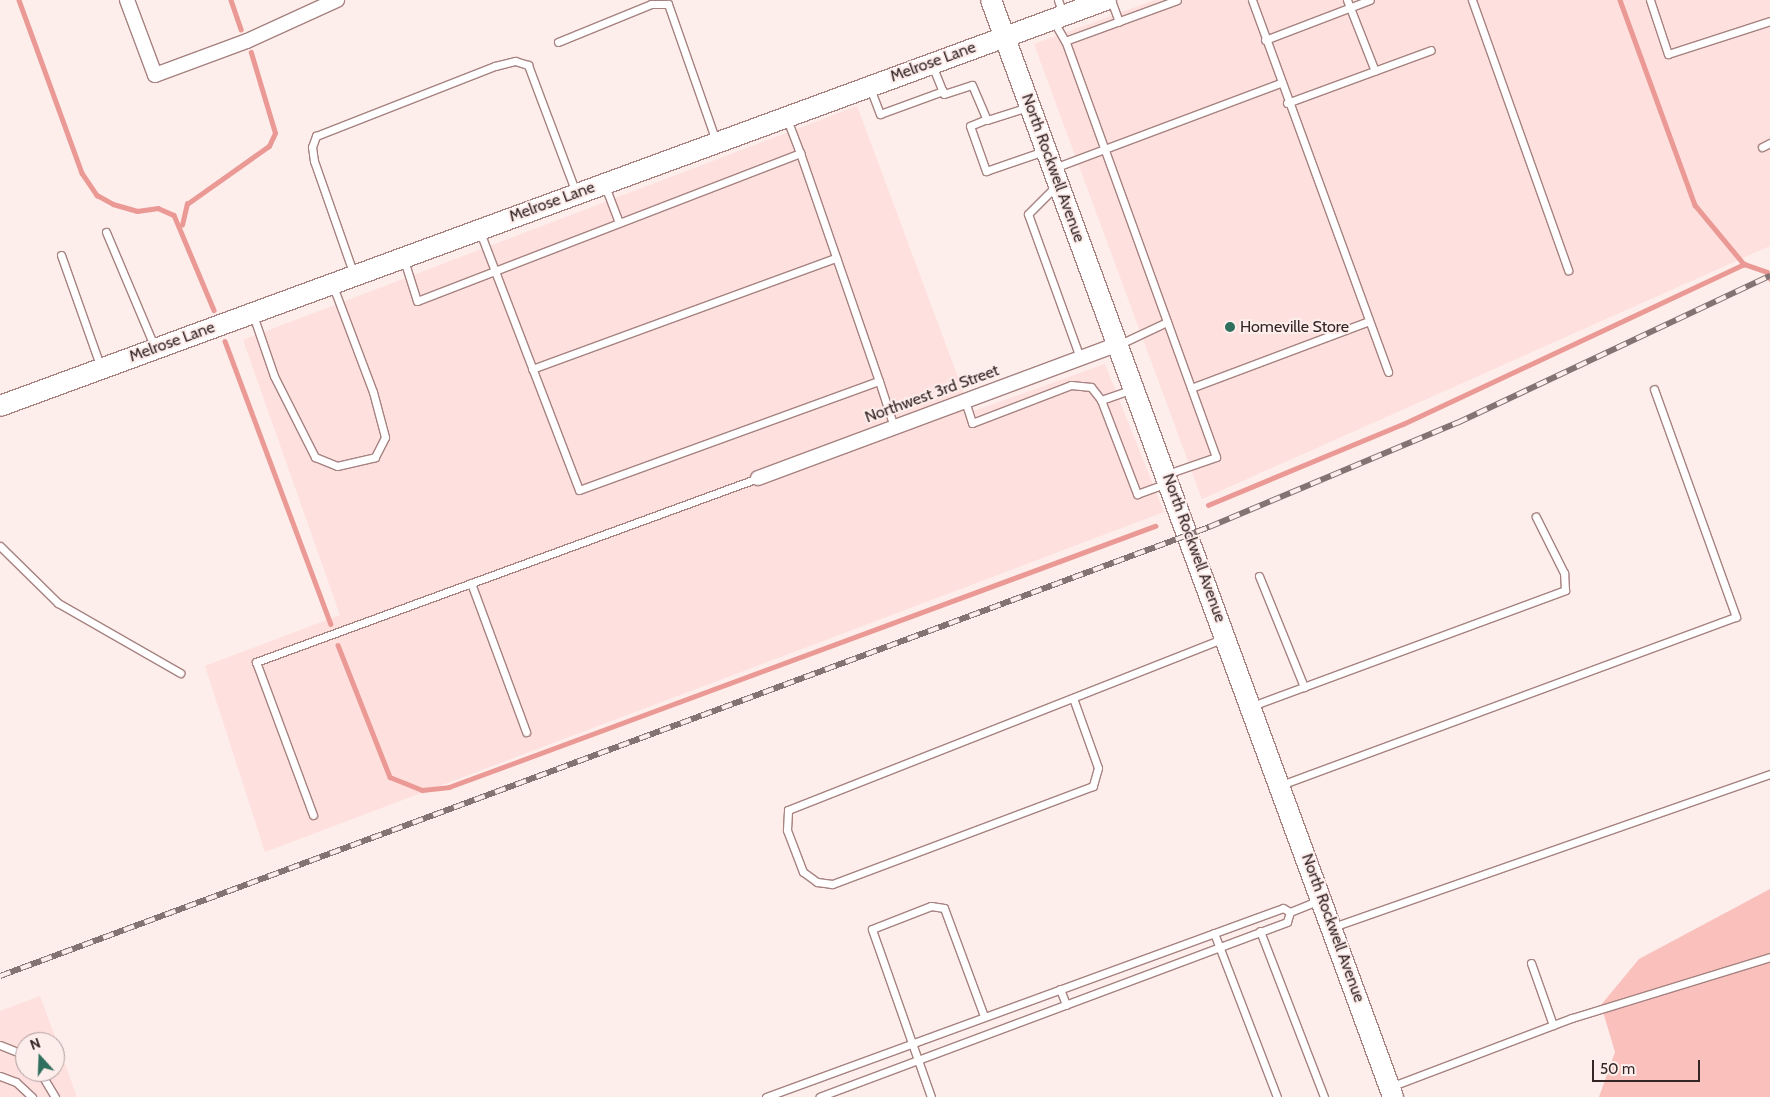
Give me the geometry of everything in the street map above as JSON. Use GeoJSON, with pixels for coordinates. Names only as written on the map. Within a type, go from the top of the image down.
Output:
{"type":"FeatureCollection","features":[{"type":"Feature","properties":{"kind":"street"},"geometry":{"type":"LineString","coordinates":[[127,0],[155,75],[247,41],[337,0]]}},
{"type":"Feature","properties":{"kind":"street","name":"North Rockwell Avenue"},"geometry":{"type":"LineString","coordinates":[[991,0],[1169,479],[1392,1094]]}},
{"type":"Feature","properties":{"kind":"street","name":"Melrose Lane"},"geometry":{"type":"LineString","coordinates":[[0,406],[1004,36],[1058,12],[1106,0]]}},
{"type":"Feature","properties":{"kind":"street","name":"Northwest 3rd Street"},"geometry":{"type":"LineString","coordinates":[[758,478],[1119,344]]}},
{"type":"Feature","properties":{"kind":"lane"},"geometry":{"type":"LineString","coordinates":[[1111,0],[1118,22]]}},
{"type":"Feature","properties":{"kind":"lane"},"geometry":{"type":"LineString","coordinates":[[1065,41],[1177,0]]}},
{"type":"Feature","properties":{"kind":"lane"},"geometry":{"type":"LineString","coordinates":[[1252,0],[1287,103],[1388,372]]}},
{"type":"Feature","properties":{"kind":"lane"},"geometry":{"type":"LineString","coordinates":[[1346,0],[1375,71]]}},
{"type":"Feature","properties":{"kind":"lane"},"geometry":{"type":"LineString","coordinates":[[1265,40],[1370,0]]}},
{"type":"Feature","properties":{"kind":"lane"},"geometry":{"type":"LineString","coordinates":[[1472,0],[1568,270]]}},
{"type":"Feature","properties":{"kind":"lane"},"geometry":{"type":"LineString","coordinates":[[1650,0],[1668,54],[1770,20]]}},
{"type":"Feature","properties":{"kind":"lane"},"geometry":{"type":"LineString","coordinates":[[558,42],[652,4],[668,4],[716,142]]}},
{"type":"Feature","properties":{"kind":"lane"},"geometry":{"type":"LineString","coordinates":[[965,401],[972,423],[1071,385],[1091,387],[1101,400],[1137,494],[1216,457],[1065,41],[1058,12]]}},
{"type":"Feature","properties":{"kind":"lane"},"geometry":{"type":"LineString","coordinates":[[1287,103],[1431,50]]}},
{"type":"Feature","properties":{"kind":"lane"},"geometry":{"type":"LineString","coordinates":[[355,275],[312,147],[316,136],[332,126],[515,61],[528,66],[535,79],[576,193]]}},
{"type":"Feature","properties":{"kind":"lane"},"geometry":{"type":"LineString","coordinates":[[931,63],[944,94],[972,85],[987,119]]}},
{"type":"Feature","properties":{"kind":"lane"},"geometry":{"type":"LineString","coordinates":[[1080,358],[1028,214],[1056,176],[1103,148],[1280,83]]}},
{"type":"Feature","properties":{"kind":"lane"},"geometry":{"type":"LineString","coordinates":[[869,85],[880,114],[943,90]]}},
{"type":"Feature","properties":{"kind":"lane"},"geometry":{"type":"LineString","coordinates":[[1030,106],[970,126],[986,171],[1046,150]]}},
{"type":"Feature","properties":{"kind":"lane"},"geometry":{"type":"LineString","coordinates":[[786,116],[894,427]]}},
{"type":"Feature","properties":{"kind":"lane"},"geometry":{"type":"LineString","coordinates":[[1762,146],[1770,143]]}},
{"type":"Feature","properties":{"kind":"lane"},"geometry":{"type":"LineString","coordinates":[[403,257],[417,301],[800,153]]}},
{"type":"Feature","properties":{"kind":"lane"},"geometry":{"type":"LineString","coordinates":[[604,183],[619,222]]}},
{"type":"Feature","properties":{"kind":"lane"},"geometry":{"type":"LineString","coordinates":[[479,229],[579,490],[879,381]]}},
{"type":"Feature","properties":{"kind":"lane"},"geometry":{"type":"LineString","coordinates":[[106,232],[156,348]]}},
{"type":"Feature","properties":{"kind":"lane"},"geometry":{"type":"LineString","coordinates":[[61,254],[102,369]]}},
{"type":"Feature","properties":{"kind":"lane"},"geometry":{"type":"LineString","coordinates":[[532,369],[836,258]]}},
{"type":"Feature","properties":{"kind":"lane"},"geometry":{"type":"LineString","coordinates":[[252,313],[274,376],[316,457],[337,466],[375,457],[385,437],[373,392],[332,284]]}},
{"type":"Feature","properties":{"kind":"lane"},"geometry":{"type":"LineString","coordinates":[[1191,388],[1369,321]]}},
{"type":"Feature","properties":{"kind":"lane"},"geometry":{"type":"LineString","coordinates":[[1119,344],[1167,322]]}},
{"type":"Feature","properties":{"kind":"lane"},"geometry":{"type":"LineString","coordinates":[[1101,400],[1135,388]]}},
{"type":"Feature","properties":{"kind":"lane"},"geometry":{"type":"LineString","coordinates":[[1281,785],[1736,617],[1654,389]]}},
{"type":"Feature","properties":{"kind":"lane"},"geometry":{"type":"LineString","coordinates":[[313,815],[256,662],[758,478]]}},
{"type":"Feature","properties":{"kind":"lane"},"geometry":{"type":"LineString","coordinates":[[1252,706],[1565,590],[1564,573],[1536,517]]}},
{"type":"Feature","properties":{"kind":"lane"},"geometry":{"type":"LineString","coordinates":[[0,546],[58,602],[180,672]]}},
{"type":"Feature","properties":{"kind":"lane"},"geometry":{"type":"LineString","coordinates":[[1259,576],[1304,687]]}},
{"type":"Feature","properties":{"kind":"lane"},"geometry":{"type":"LineString","coordinates":[[471,583],[526,732]]}},
{"type":"Feature","properties":{"kind":"lane"},"geometry":{"type":"LineString","coordinates":[[1073,698],[1098,768],[1092,786],[832,884],[817,882],[803,872],[787,830],[788,810],[1226,637]]}},
{"type":"Feature","properties":{"kind":"lane"},"geometry":{"type":"LineString","coordinates":[[1332,927],[1770,774]]}},
{"type":"Feature","properties":{"kind":"lane"},"geometry":{"type":"LineString","coordinates":[[1290,912],[1322,899]]}},
{"type":"Feature","properties":{"kind":"lane"},"geometry":{"type":"LineString","coordinates":[[931,1097],[871,934],[876,926],[931,906],[944,908],[984,1016]]}},
{"type":"Feature","properties":{"kind":"lane"},"geometry":{"type":"LineString","coordinates":[[766,1097],[1283,908],[1290,912]]}},
{"type":"Feature","properties":{"kind":"lane"},"geometry":{"type":"LineString","coordinates":[[820,1097],[841,1093],[918,1060],[1287,922],[1290,912]]}},
{"type":"Feature","properties":{"kind":"lane"},"geometry":{"type":"LineString","coordinates":[[1260,931],[1324,1097]]}},
{"type":"Feature","properties":{"kind":"lane"},"geometry":{"type":"LineString","coordinates":[[1214,933],[1278,1097]]}},
{"type":"Feature","properties":{"kind":"lane"},"geometry":{"type":"LineString","coordinates":[[1392,1094],[1553,1025],[1770,957]]}},
{"type":"Feature","properties":{"kind":"lane"},"geometry":{"type":"LineString","coordinates":[[1531,963],[1553,1025]]}},
{"type":"Feature","properties":{"kind":"lane"},"geometry":{"type":"LineString","coordinates":[[1060,989],[1066,1005]]}},
{"type":"Feature","properties":{"kind":"lane"},"geometry":{"type":"LineString","coordinates":[[0,1045],[15,1051]]}},
{"type":"Feature","properties":{"kind":"lane"},"geometry":{"type":"LineString","coordinates":[[0,1076],[16,1082],[32,1097]]}},
{"type":"Feature","properties":{"kind":"lane"},"geometry":{"type":"LineString","coordinates":[[46,1082],[55,1097]]}},
{"type":"Feature","properties":{"kind":"shaded area"},"geometry":{"type":"Polygon","coordinates":[[[1155,0],[1770,0],[1770,246],[1202,499],[1034,44],[1155,0]]]}},
{"type":"Feature","properties":{"kind":"shaded area"},"geometry":{"type":"Polygon","coordinates":[[[857,106],[971,412],[1105,364],[1164,512],[265,852],[205,666],[340,615],[243,340],[857,106]]]}},
{"type":"Feature","properties":{"kind":"shaded area"},"geometry":{"type":"Polygon","coordinates":[[[1770,889],[1770,1097],[1599,1097],[1615,1052],[1601,1005],[1639,959],[1770,889]]]}},
{"type":"Feature","properties":{"kind":"shaded area"},"geometry":{"type":"Polygon","coordinates":[[[40,996],[53,1032],[15,1032],[15,1082],[65,1082],[65,1064],[77,1097],[0,1097],[0,1011],[40,996]]]}},
{"type":"Feature","properties":{"kind":"waterway"},"geometry":{"type":"LineString","coordinates":[[19,0],[82,173],[97,195],[113,204],[137,211],[158,208],[174,215],[214,310]]}},
{"type":"Feature","properties":{"kind":"waterway"},"geometry":{"type":"LineString","coordinates":[[231,0],[241,29]]}},
{"type":"Feature","properties":{"kind":"waterway"},"geometry":{"type":"LineString","coordinates":[[1620,0],[1695,205],[1744,264],[1767,272],[1770,278]]}},
{"type":"Feature","properties":{"kind":"waterway"},"geometry":{"type":"LineString","coordinates":[[182,225],[187,204],[269,146],[275,133],[251,53]]}},
{"type":"Feature","properties":{"kind":"waterway"},"geometry":{"type":"LineString","coordinates":[[1208,505],[1403,424],[1744,264]]}},
{"type":"Feature","properties":{"kind":"waterway"},"geometry":{"type":"LineString","coordinates":[[225,341],[331,624]]}},
{"type":"Feature","properties":{"kind":"waterway"},"geometry":{"type":"LineString","coordinates":[[338,645],[390,777],[422,790],[449,787],[1155,526]]}},
{"type":"Feature","properties":{"kind":"railway"},"geometry":{"type":"LineString","coordinates":[[0,976],[1209,527],[1457,423],[1770,276]]}},
{"type":"Feature","properties":{"kind":"place","name":"Homeville Store"},"geometry":{"type":"Point","coordinates":[1230,327]}}]}
